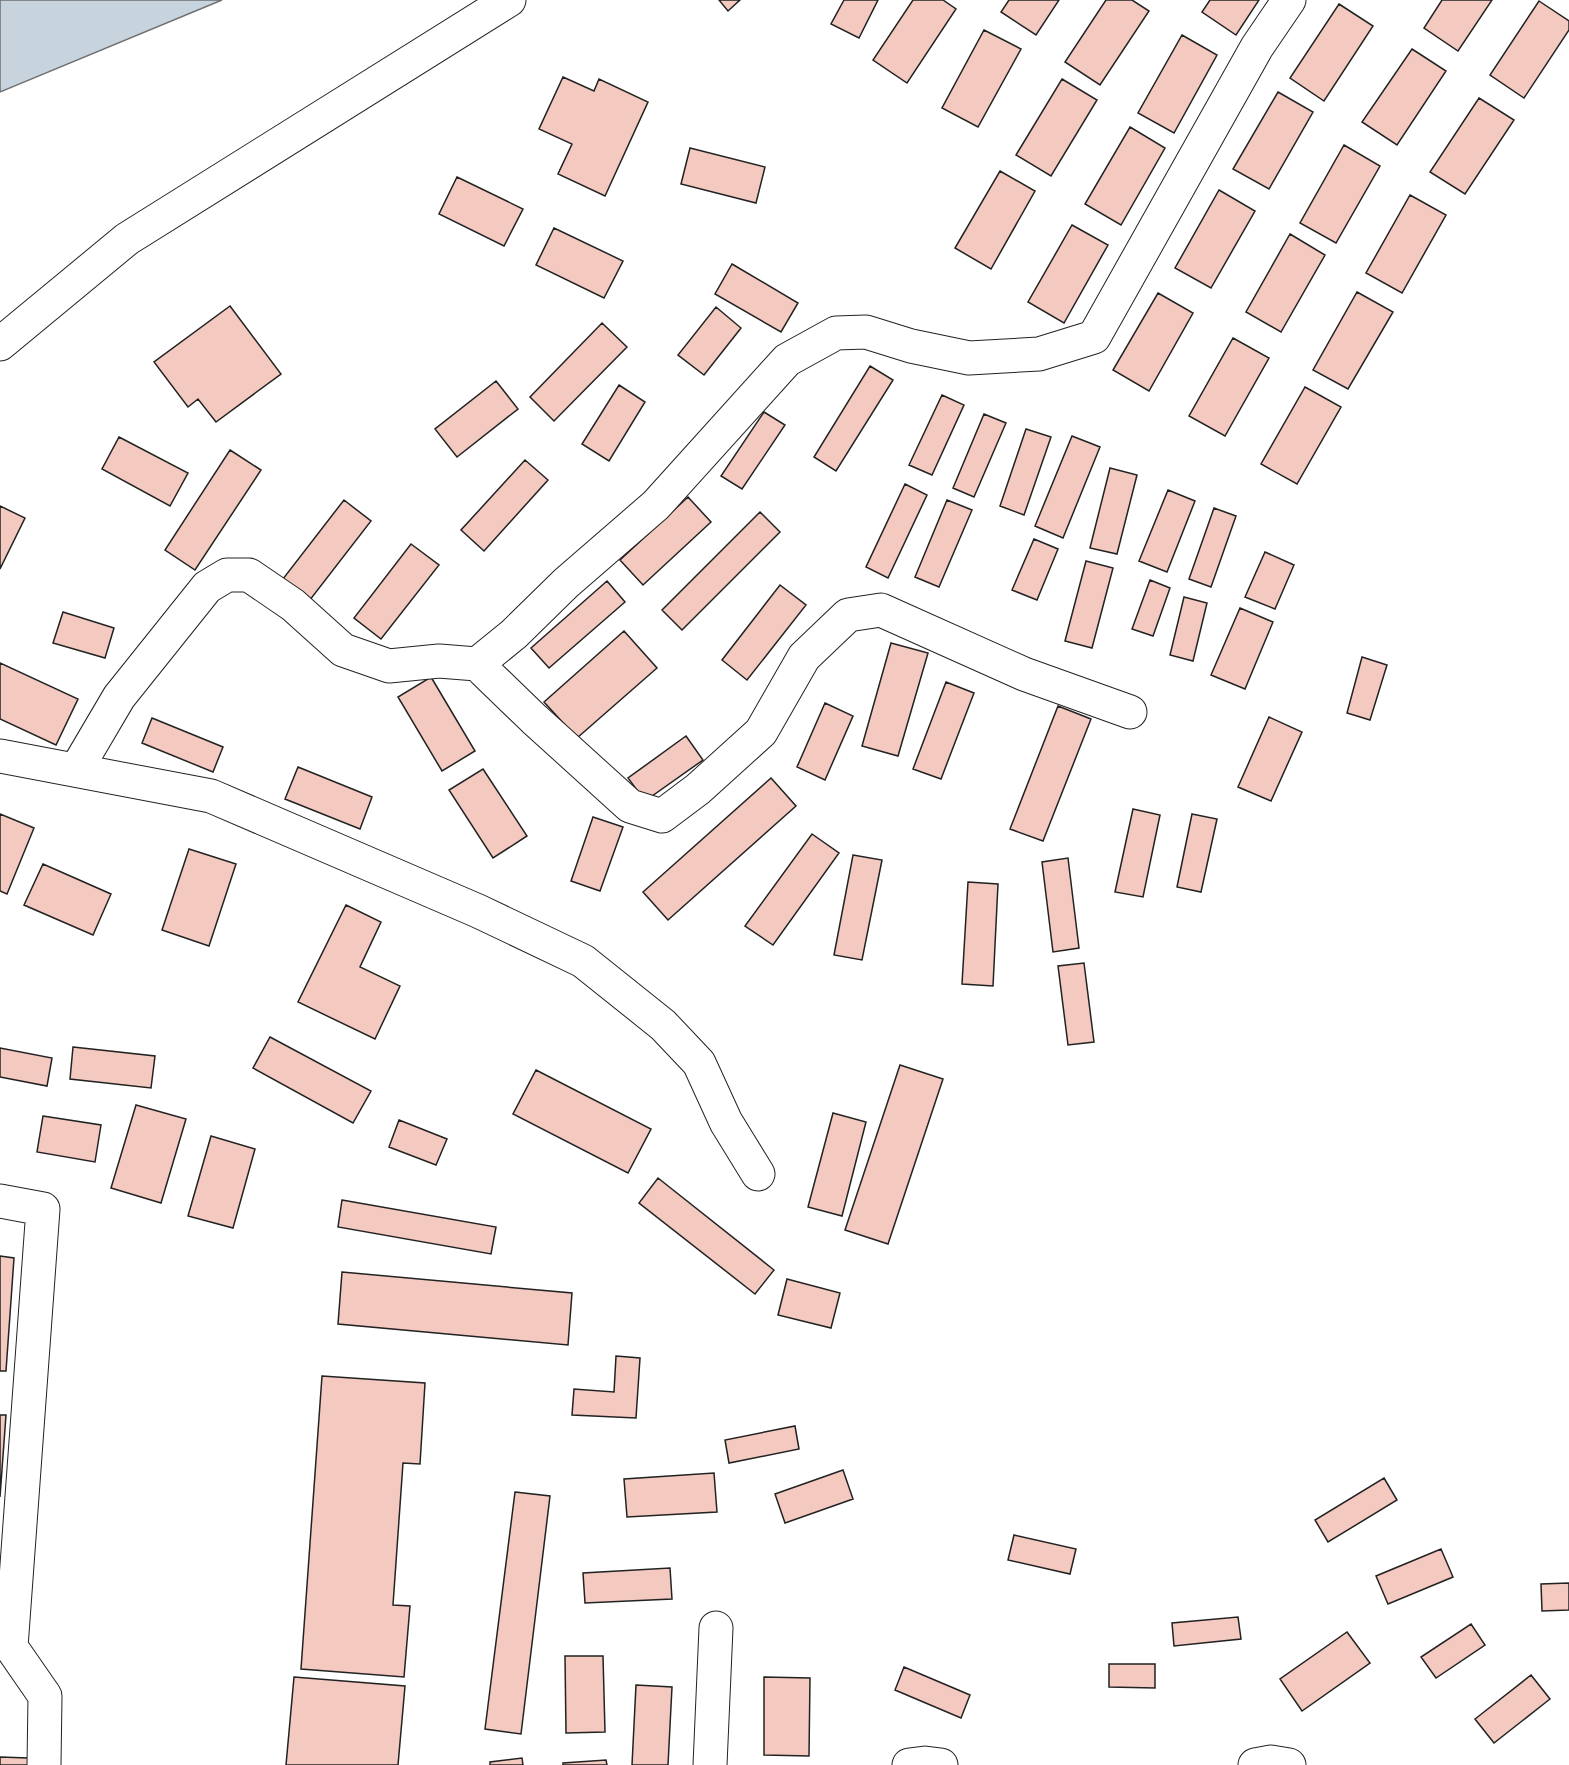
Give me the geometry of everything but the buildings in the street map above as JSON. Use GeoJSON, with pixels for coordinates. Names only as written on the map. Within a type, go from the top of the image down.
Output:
{"type":"FeatureCollection","features":[{"type":"Feature","properties":{"kind":"street"},"geometry":{"type":"LineString","coordinates":[[0,344],[127,239],[509,0]]}},
{"type":"Feature","properties":{"kind":"street"},"geometry":{"type":"LineString","coordinates":[[477,664],[514,634],[566,583],[656,505],[787,360],[836,333],[866,332],[910,346],[969,358],[1039,354],[1094,337],[1257,47],[1289,0]]}},
{"type":"Feature","properties":{"kind":"street"},"geometry":{"type":"LineString","coordinates":[[76,770],[119,697],[207,587],[227,575],[249,575],[293,605],[343,650],[389,666],[439,661],[477,664],[630,806],[662,816],[698,789],[761,732],[804,657],[848,615],[881,610],[1024,674],[1130,712]]}},
{"type":"Feature","properties":{"kind":"street"},"geometry":{"type":"LineString","coordinates":[[0,756],[212,796],[478,911],[583,961],[663,1025],[699,1063],[726,1122],[758,1174]]}},
{"type":"Feature","properties":{"kind":"street"},"geometry":{"type":"LineString","coordinates":[[0,1201],[43,1209],[11,1647],[45,1696],[44,1765]]}},
{"type":"Feature","properties":{"kind":"street"},"geometry":{"type":"LineString","coordinates":[[710,1765],[716,1628]]}},
{"type":"Feature","properties":{"kind":"street"},"geometry":{"type":"LineString","coordinates":[[1255,1765],[1271,1762],[1289,1765]]}},
{"type":"Feature","properties":{"kind":"street"},"geometry":{"type":"LineString","coordinates":[[909,1765],[925,1763],[941,1765]]}},
{"type":"Feature","properties":{"kind":"shaded area"},"geometry":{"type":"Polygon","coordinates":[[[0,0],[222,0],[0,92],[0,0]]]}}]}
